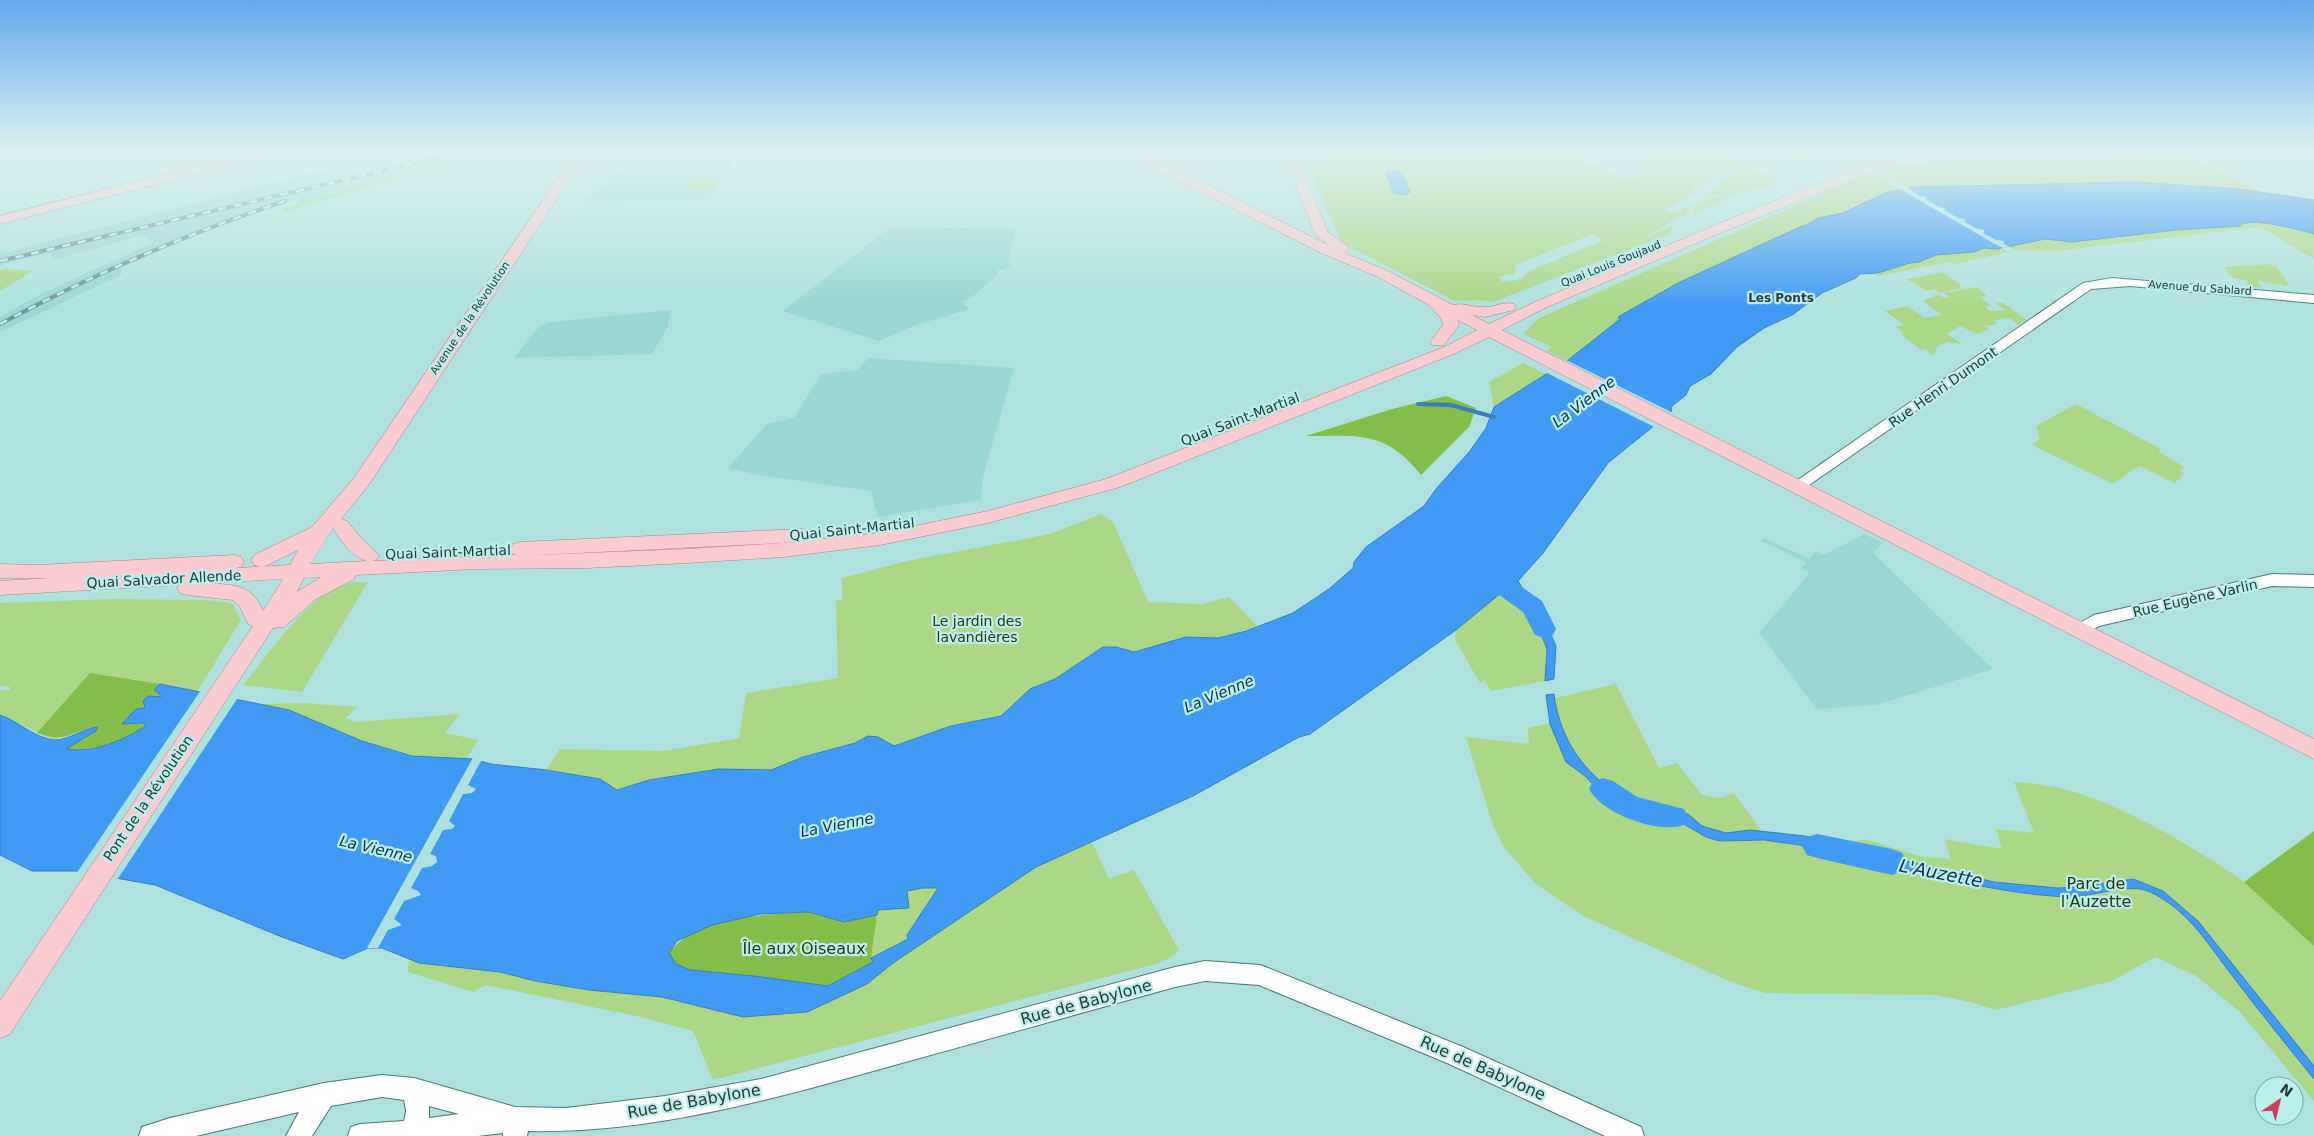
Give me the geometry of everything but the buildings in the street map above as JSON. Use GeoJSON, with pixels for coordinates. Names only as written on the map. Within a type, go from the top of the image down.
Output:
{"type":"FeatureCollection","features":[{"type":"Feature","properties":{"kind":"main road"},"geometry":{"type":"LineString","coordinates":[[0,220],[67,203]]}},
{"type":"Feature","properties":{"kind":"main road","name":"Avenue de la Révolution"},"geometry":{"type":"LineString","coordinates":[[236,668],[304,565],[319,532],[358,486],[548,203]]}},
{"type":"Feature","properties":{"kind":"main road"},"geometry":{"type":"LineString","coordinates":[[1232,203],[1326,250],[1383,274]]}},
{"type":"Feature","properties":{"kind":"main road"},"geometry":{"type":"LineString","coordinates":[[1309,203],[1322,234],[1340,248],[1383,274],[1532,353],[1699,436],[2314,750]]}},
{"type":"Feature","properties":{"kind":"main road","name":"Quai Louis Goujaud"},"geometry":{"type":"LineString","coordinates":[[1483,327],[1515,311],[1554,286],[1767,203]]}},
{"type":"Feature","properties":{"kind":"main road"},"geometry":{"type":"LineString","coordinates":[[1322,234],[1321,241],[1326,250]]}},
{"type":"Feature","properties":{"kind":"main road"},"geometry":{"type":"LineString","coordinates":[[1432,300],[1476,311],[1515,311],[1514,333],[1532,353]]}},
{"type":"Feature","properties":{"kind":"main road"},"geometry":{"type":"LineString","coordinates":[[1432,300],[1449,316],[1451,325],[1444,346],[1504,345],[1532,353]]}},
{"type":"Feature","properties":{"kind":"main road","name":"Quai Saint-Martial"},"geometry":{"type":"LineString","coordinates":[[304,565],[366,562],[587,561],[783,550],[880,539],[988,517],[1113,483],[1444,346],[1483,327]]}},
{"type":"Feature","properties":{"kind":"main road","name":"Avenue de la Révolution"},"geometry":{"type":"LineString","coordinates":[[265,621],[304,565],[340,525],[358,486]]}},
{"type":"Feature","properties":{"kind":"main road"},"geometry":{"type":"LineString","coordinates":[[131,582],[237,593],[243,596],[265,621],[315,589],[366,562],[340,525]]}},
{"type":"Feature","properties":{"kind":"main road"},"geometry":{"type":"LineString","coordinates":[[261,560],[319,532]]}},
{"type":"Feature","properties":{"kind":"main road","name":"Quai Salvador Allende"},"geometry":{"type":"LineString","coordinates":[[0,571],[38,572],[261,560],[304,565]]}},
{"type":"Feature","properties":{"kind":"main road","name":"Quai Salvador Allende"},"geometry":{"type":"LineString","coordinates":[[0,588],[131,582],[304,565]]}},
{"type":"Feature","properties":{"kind":"main road","name":"Pont de la Révolution"},"geometry":{"type":"LineString","coordinates":[[0,1025],[61,929],[236,668],[265,621]]}},
{"type":"Feature","properties":{"kind":"street","name":"Avenue du Sablard"},"geometry":{"type":"LineString","coordinates":[[2087,286],[2106,282],[2157,284],[2314,299]]}},
{"type":"Feature","properties":{"kind":"street","name":"Rue Henri Dumont"},"geometry":{"type":"LineString","coordinates":[[1797,487],[1970,369],[2087,286]]}},
{"type":"Feature","properties":{"kind":"street","name":"Rue Eugène Varlin"},"geometry":{"type":"LineString","coordinates":[[2079,631],[2094,621],[2272,580],[2314,580]]}},
{"type":"Feature","properties":{"kind":"street","name":"Rue de Babylone"},"geometry":{"type":"LineString","coordinates":[[360,1136],[516,1127],[665,1108],[760,1091],[1175,977],[1205,971],[1260,975],[1446,1051],[1632,1136]]}},
{"type":"Feature","properties":{"kind":"street","name":"Rue de Babylone"},"geometry":{"type":"LineString","coordinates":[[152,1136],[170,1130],[324,1095],[382,1086],[414,1090],[516,1127]]}},
{"type":"Feature","properties":{"kind":"street"},"geometry":{"type":"LineString","coordinates":[[414,1090],[418,1111],[415,1134]]}},
{"type":"Feature","properties":{"kind":"street"},"geometry":{"type":"LineString","coordinates":[[298,1136],[324,1095]]}},
{"type":"Feature","properties":{"kind":"shaded area"},"geometry":{"type":"Polygon","coordinates":[[[196,203],[285,203],[221,224],[122,265],[121,275],[0,332],[0,317],[39,295],[152,243],[144,235],[54,260],[50,253],[0,265],[0,254],[196,203]]]}},
{"type":"Feature","properties":{"kind":"shaded area"},"geometry":{"type":"Polygon","coordinates":[[[891,227],[1016,229],[1008,262],[1012,264],[1005,269],[997,270],[997,275],[971,298],[961,302],[969,309],[913,326],[879,341],[783,311],[891,227]]]}},
{"type":"Feature","properties":{"kind":"shaded area"},"geometry":{"type":"Polygon","coordinates":[[[671,310],[667,328],[652,354],[514,358],[540,326],[552,322],[671,310]]]}},
{"type":"Feature","properties":{"kind":"shaded area"},"geometry":{"type":"Polygon","coordinates":[[[868,358],[1014,368],[982,480],[981,500],[878,517],[871,491],[759,475],[728,468],[767,424],[794,418],[821,374],[858,370],[868,358]]]}},
{"type":"Feature","properties":{"kind":"shaded area"},"geometry":{"type":"Polygon","coordinates":[[[1864,534],[1883,543],[1873,553],[1993,669],[1876,705],[1817,709],[1759,633],[1810,573],[1801,569],[1806,562],[1761,541],[1764,538],[1809,559],[1816,551],[1824,555],[1864,534]]]}},
{"type":"Feature","properties":{"kind":"green space"},"geometry":{"type":"Polygon","coordinates":[[[302,203],[315,203],[285,212],[282,209],[302,203]]]}},
{"type":"Feature","properties":{"kind":"green space"},"geometry":{"type":"Polygon","coordinates":[[[1325,203],[1677,203],[1665,210],[1673,213],[1689,206],[1685,218],[1680,216],[1636,244],[1673,224],[1670,234],[1493,302],[1478,300],[1455,301],[1342,243],[1325,203]],[[1593,234],[1515,265],[1514,274],[1499,277],[1503,282],[1522,279],[1529,271],[1602,241],[1593,234]]]}},
{"type":"Feature","properties":{"kind":"green space"},"geometry":{"type":"Polygon","coordinates":[[[1698,203],[1717,203],[1693,214],[1694,205],[1698,203]]]}},
{"type":"Feature","properties":{"kind":"green space"},"geometry":{"type":"Polygon","coordinates":[[[1801,203],[1864,203],[1843,213],[1818,218],[1807,225],[1678,283],[1611,325],[1567,361],[1547,351],[1552,347],[1523,334],[1539,318],[1801,203]]]}},
{"type":"Feature","properties":{"kind":"green space"},"geometry":{"type":"Polygon","coordinates":[[[2243,223],[2265,224],[2314,234],[2314,259],[2260,227],[2056,251],[2016,251],[2008,246],[2045,239],[2072,242],[2177,230],[2240,226],[2243,223]]]}},
{"type":"Feature","properties":{"kind":"green space"},"geometry":{"type":"Polygon","coordinates":[[[2000,247],[2009,252],[1956,264],[1948,262],[1879,276],[1878,273],[1919,262],[1936,255],[1973,252],[1984,248],[2000,247]]]}},
{"type":"Feature","properties":{"kind":"green space"},"geometry":{"type":"Polygon","coordinates":[[[2270,264],[2276,266],[2290,286],[2258,281],[2261,288],[2250,287],[2246,280],[2234,278],[2225,271],[2229,271],[2224,267],[2270,264]]]}},
{"type":"Feature","properties":{"kind":"green space"},"geometry":{"type":"Polygon","coordinates":[[[4,268],[33,271],[0,291],[0,271],[4,268]]]}},
{"type":"Feature","properties":{"kind":"green space"},"geometry":{"type":"Polygon","coordinates":[[[1943,272],[1962,286],[1959,287],[1961,288],[1940,293],[1935,289],[1927,291],[1906,279],[1943,272]]]}},
{"type":"Feature","properties":{"kind":"green space"},"geometry":{"type":"Polygon","coordinates":[[[1976,287],[1987,296],[1980,297],[1991,306],[1985,307],[1990,311],[2006,311],[1996,303],[2003,303],[2027,320],[2019,325],[2009,318],[1994,320],[1997,324],[1987,326],[1980,323],[1989,329],[1978,334],[1960,326],[1947,334],[1962,344],[1947,342],[1937,346],[1935,354],[1932,355],[1925,349],[1921,350],[1902,335],[1904,334],[1896,327],[1905,325],[1885,311],[1907,306],[1925,318],[1942,315],[1923,301],[1938,295],[1945,298],[1950,297],[1944,293],[1976,287]]]}},
{"type":"Feature","properties":{"kind":"green space"},"geometry":{"type":"Polygon","coordinates":[[[1523,363],[1546,374],[1494,407],[1489,382],[1523,363]]]}},
{"type":"Feature","properties":{"kind":"green space"},"geometry":{"type":"Polygon","coordinates":[[[1446,396],[1476,408],[1469,427],[1421,475],[1408,460],[1396,450],[1383,443],[1356,436],[1306,436],[1392,409],[1446,396]]]}},
{"type":"Feature","properties":{"kind":"green space"},"geometry":{"type":"Polygon","coordinates":[[[2076,404],[2161,449],[2158,451],[2181,465],[2184,469],[2179,469],[2184,474],[2180,475],[2181,479],[2178,478],[2180,480],[2176,481],[2176,484],[2140,466],[2113,484],[2032,445],[2040,439],[2036,426],[2076,404]]]}},
{"type":"Feature","properties":{"kind":"green space","name":"Le jardin des lavandières"},"geometry":{"type":"Polygon","coordinates":[[[1101,514],[1113,522],[1148,602],[1201,604],[1229,597],[1257,626],[1218,638],[1186,637],[1134,652],[1103,647],[1055,679],[1030,689],[1001,716],[951,726],[894,746],[878,737],[868,736],[855,743],[803,757],[771,770],[718,769],[649,780],[617,790],[600,779],[546,770],[560,749],[663,751],[739,738],[746,693],[838,678],[836,601],[842,600],[842,578],[907,561],[1050,534],[1101,514]]]}},
{"type":"Feature","properties":{"kind":"green space"},"geometry":{"type":"Polygon","coordinates":[[[368,582],[302,692],[243,685],[291,626],[319,599],[334,589],[348,583],[368,582]]]}},
{"type":"Feature","properties":{"kind":"green space"},"geometry":{"type":"Polygon","coordinates":[[[1501,593],[1509,595],[1524,606],[1542,633],[1547,650],[1545,681],[1491,691],[1485,681],[1480,683],[1455,640],[1456,630],[1501,593]]]}},
{"type":"Feature","properties":{"kind":"green space"},"geometry":{"type":"Polygon","coordinates":[[[110,599],[207,600],[232,603],[241,620],[197,692],[132,679],[55,740],[0,715],[0,690],[10,690],[10,687],[0,686],[0,603],[110,599]]]}},
{"type":"Feature","properties":{"kind":"green space"},"geometry":{"type":"Polygon","coordinates":[[[90,673],[160,684],[155,690],[163,696],[161,698],[147,696],[145,708],[130,724],[144,723],[146,726],[107,745],[87,749],[65,749],[97,730],[97,727],[63,737],[37,733],[90,673]]]}},
{"type":"Feature","properties":{"kind":"green space","name":"Parc de l'Auzette"},"geometry":{"type":"Polygon","coordinates":[[[1616,684],[1659,768],[1677,763],[1702,795],[1720,798],[1734,793],[1762,832],[1805,836],[1830,842],[1867,840],[1922,857],[1951,859],[1944,839],[2002,849],[1996,829],[2034,833],[2014,782],[2056,788],[2095,799],[2170,835],[2244,882],[2314,946],[2314,1101],[2304,1089],[2304,1076],[2293,1076],[2239,1011],[2196,976],[2155,957],[2112,981],[1996,1010],[1970,1002],[1935,995],[1764,993],[1729,981],[1583,916],[1535,883],[1504,847],[1492,823],[1466,737],[1529,744],[1528,728],[1559,721],[1555,698],[1616,684]]]}},
{"type":"Feature","properties":{"kind":"green space"},"geometry":{"type":"Polygon","coordinates":[[[304,703],[358,707],[345,718],[356,722],[460,714],[445,733],[478,740],[467,758],[417,756],[372,744],[299,715],[262,704],[304,703]]]}},
{"type":"Feature","properties":{"kind":"green space"},"geometry":{"type":"Polygon","coordinates":[[[2314,831],[2314,946],[2244,882],[2314,831]]]}},
{"type":"Feature","properties":{"kind":"green space"},"geometry":{"type":"Polygon","coordinates":[[[1092,842],[1109,879],[1134,870],[1179,950],[1172,957],[1156,964],[713,1080],[693,1031],[636,1016],[486,985],[473,992],[408,972],[409,961],[500,972],[589,990],[662,997],[743,1017],[867,984],[893,963],[1036,867],[1092,842]]]}},
{"type":"Feature","properties":{"kind":"green space","name":"Île aux Oiseaux"},"geometry":{"type":"Polygon","coordinates":[[[938,887],[907,935],[908,939],[871,958],[878,910],[907,897],[907,891],[938,887]]]}},
{"type":"Feature","properties":{"kind":"green space","name":"Île aux Oiseaux"},"geometry":{"type":"Polygon","coordinates":[[[809,912],[844,922],[877,915],[871,958],[873,962],[828,986],[690,970],[676,964],[669,953],[681,941],[696,931],[714,924],[754,916],[809,912]]]}},
{"type":"Feature","properties":{"kind":"water","name":"La Vienne"},"geometry":{"type":"Polygon","coordinates":[[[1864,203],[2314,203],[2314,234],[2255,222],[2246,223],[2241,226],[2177,230],[2072,242],[2045,239],[1997,249],[1984,248],[1974,252],[1936,255],[1919,262],[1878,273],[1860,274],[1856,278],[1822,293],[1792,315],[1764,328],[1737,347],[1711,374],[1690,386],[1686,395],[1672,406],[1671,412],[1608,463],[1543,553],[1518,581],[1525,592],[1517,598],[1501,593],[1456,630],[1310,734],[1299,737],[1193,796],[1036,867],[893,963],[867,984],[807,1012],[743,1017],[662,997],[589,990],[535,981],[500,972],[419,963],[382,948],[368,948],[343,959],[282,937],[155,885],[77,871],[32,871],[0,855],[0,715],[41,737],[55,740],[97,727],[97,730],[66,749],[87,749],[108,745],[146,726],[143,723],[122,724],[136,709],[145,708],[143,701],[148,696],[162,696],[154,690],[160,684],[289,710],[362,741],[412,756],[473,759],[491,764],[546,770],[600,779],[617,790],[649,780],[718,769],[771,770],[803,757],[855,743],[868,736],[878,737],[894,746],[951,726],[1001,716],[1030,689],[1055,679],[1103,647],[1116,647],[1134,652],[1186,637],[1218,638],[1246,631],[1293,613],[1329,589],[1353,568],[1354,562],[1366,547],[1424,506],[1436,489],[1470,451],[1486,428],[1494,407],[1567,361],[1620,319],[1618,317],[1678,283],[1807,225],[1818,218],[1843,213],[1864,203]],[[922,888],[907,891],[909,908],[878,910],[877,915],[844,922],[809,912],[760,914],[712,925],[677,941],[669,953],[676,964],[690,970],[828,986],[873,962],[871,958],[908,939],[907,935],[938,888],[922,888]]]}},
{"type":"Feature","properties":{"kind":"water"},"geometry":{"type":"Polygon","coordinates":[[[1532,598],[1538,605],[1556,646],[1554,679],[1545,681],[1547,649],[1539,629],[1523,604],[1532,598]]]}},
{"type":"Feature","properties":{"kind":"water"},"geometry":{"type":"Polygon","coordinates":[[[1554,694],[1557,712],[1563,729],[1570,745],[1580,759],[1604,784],[1634,804],[1624,810],[1607,799],[1585,776],[1566,762],[1550,724],[1546,695],[1554,694]]]}},
{"type":"Feature","properties":{"kind":"water"},"geometry":{"type":"Polygon","coordinates":[[[1648,809],[1688,814],[1702,826],[1726,833],[1750,830],[1805,836],[1830,842],[1842,841],[1852,858],[1821,848],[1764,840],[1719,841],[1706,837],[1682,823],[1637,815],[1648,809]]]}},
{"type":"Feature","properties":{"kind":"water"},"geometry":{"type":"Polygon","coordinates":[[[1859,850],[1994,882],[2057,888],[2082,887],[2133,879],[2163,891],[2198,921],[2314,1066],[2314,1079],[2207,941],[2176,909],[2150,892],[2142,889],[2122,889],[2068,897],[2016,892],[1863,861],[1859,850]]]}},
{"type":"Feature","properties":{"kind":"pier"},"geometry":{"type":"Polygon","coordinates":[[[1924,203],[1933,203],[1946,208],[1944,210],[1958,218],[1966,219],[1964,222],[1978,229],[1985,230],[1983,233],[1996,240],[2004,241],[2003,243],[2011,248],[2005,249],[1924,203]]]}},
{"type":"Feature","properties":{"kind":"pier"},"geometry":{"type":"Polygon","coordinates":[[[1564,359],[1673,413],[1654,427],[1545,372],[1564,359]]]}},
{"type":"Feature","properties":{"kind":"pier"},"geometry":{"type":"Polygon","coordinates":[[[201,690],[239,696],[117,880],[76,874],[201,690]]]}},
{"type":"Feature","properties":{"kind":"pier"},"geometry":{"type":"Polygon","coordinates":[[[474,756],[486,761],[481,761],[468,785],[476,789],[472,793],[463,794],[449,821],[455,826],[452,829],[443,830],[430,854],[436,856],[437,862],[432,866],[422,868],[411,888],[418,891],[421,895],[404,901],[394,919],[402,925],[388,930],[378,948],[367,948],[474,756]]]}},
{"type":"Feature","properties":{"kind":"waterway"},"geometry":{"type":"LineString","coordinates":[[1418,404],[1451,405],[1494,417]]}},
{"type":"Feature","properties":{"kind":"waterway","name":"L'Auzette"},"geometry":{"type":"LineString","coordinates":[[1492,578],[1533,607],[1544,629]]}},
{"type":"Feature","properties":{"kind":"waterway","name":"L'Auzette"},"geometry":{"type":"LineString","coordinates":[[1603,789],[1610,796],[1627,806],[1645,812],[1674,817]]}},
{"type":"Feature","properties":{"kind":"waterway","name":"L'Auzette"},"geometry":{"type":"LineString","coordinates":[[1817,846],[1892,862]]}},
{"type":"Feature","properties":{"kind":"railway"},"geometry":{"type":"LineString","coordinates":[[0,261],[247,203]]}},
{"type":"Feature","properties":{"kind":"railway"},"geometry":{"type":"LineString","coordinates":[[0,324],[140,256],[212,227],[279,203]]}},
{"type":"Feature","properties":{"kind":"district","name":"Les Ponts"},"geometry":{"type":"Point","coordinates":[1781,298]}}]}
